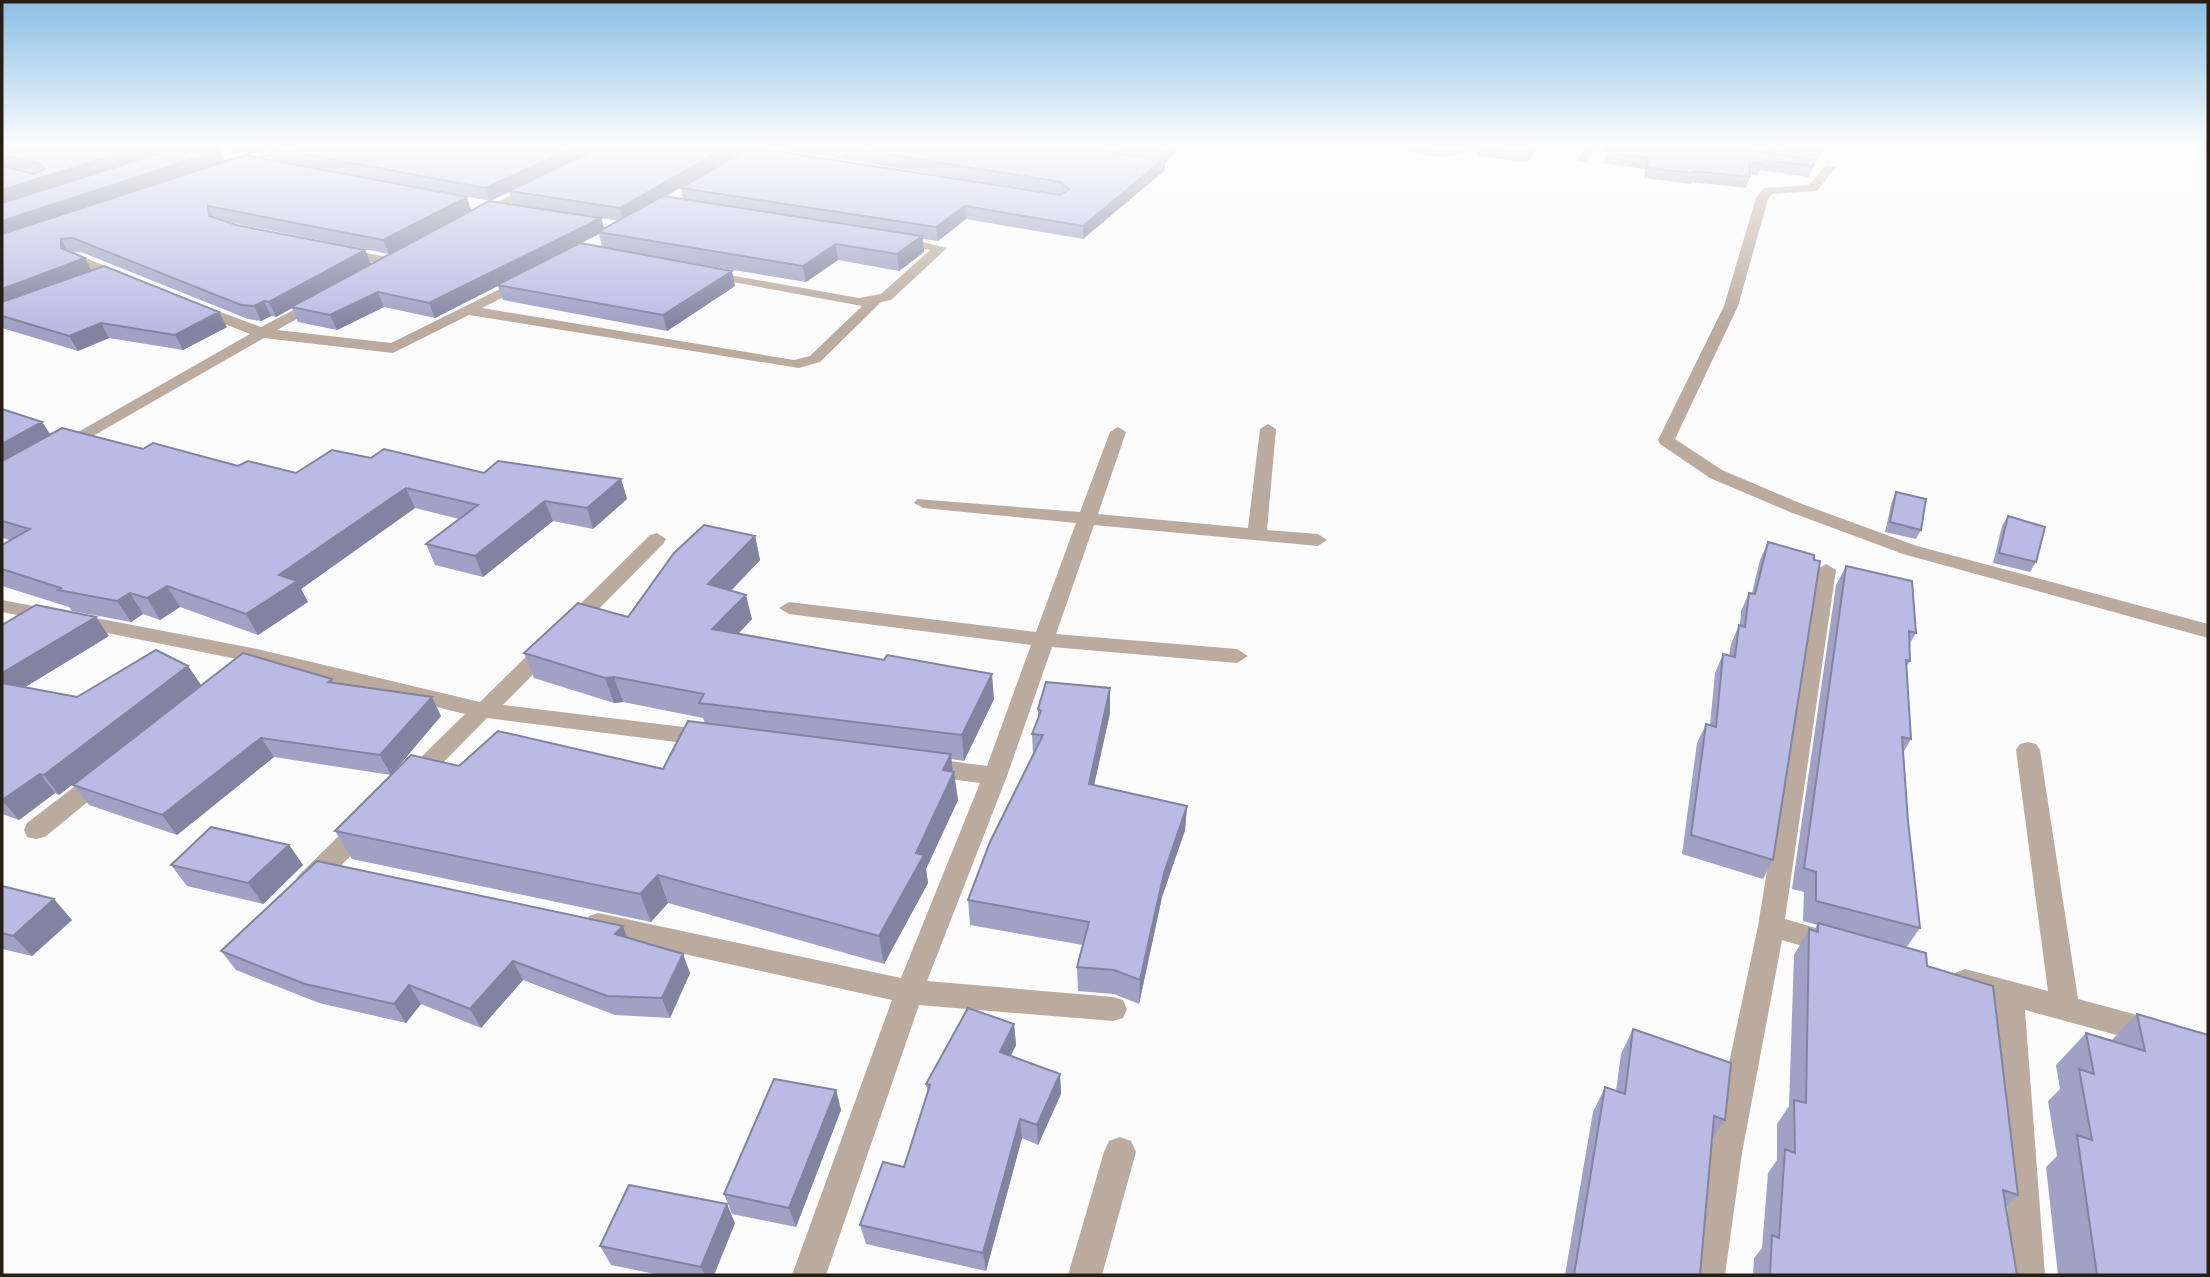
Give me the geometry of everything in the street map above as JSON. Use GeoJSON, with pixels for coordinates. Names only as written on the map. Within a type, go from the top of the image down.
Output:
{"type":"FeatureCollection","features":[{"type":"Feature","properties":{"kind":"street"},"geometry":{"type":"LineString","coordinates":[[484,207],[518,212]]}},
{"type":"Feature","properties":{"kind":"street"},"geometry":{"type":"LineString","coordinates":[[469,220],[494,207]]}},
{"type":"Feature","properties":{"kind":"street"},"geometry":{"type":"LineString","coordinates":[[1760,207],[1731,306],[1666,440],[1716,474],[1796,508],[1910,550],[2208,631]]}},
{"type":"Feature","properties":{"kind":"street"},"geometry":{"type":"LineString","coordinates":[[688,270],[859,302],[874,301],[886,297],[940,248],[880,237]]}},
{"type":"Feature","properties":{"kind":"street"},"geometry":{"type":"LineString","coordinates":[[324,248],[398,259],[368,274]]}},
{"type":"Feature","properties":{"kind":"street"},"geometry":{"type":"LineString","coordinates":[[76,258],[142,287]]}},
{"type":"Feature","properties":{"kind":"street"},"geometry":{"type":"LineString","coordinates":[[87,282],[111,272]]}},
{"type":"Feature","properties":{"kind":"street"},"geometry":{"type":"LineString","coordinates":[[178,300],[262,333],[393,348],[537,274]]}},
{"type":"Feature","properties":{"kind":"street"},"geometry":{"type":"LineString","coordinates":[[49,454],[332,294]]}},
{"type":"Feature","properties":{"kind":"street"},"geometry":{"type":"LineString","coordinates":[[467,310],[794,365],[815,359],[874,301]]}},
{"type":"Feature","properties":{"kind":"street"},"geometry":{"type":"LineString","coordinates":[[1257,535],[1268,429]]}},
{"type":"Feature","properties":{"kind":"street"},"geometry":{"type":"LineString","coordinates":[[815,1274],[909,992],[995,776],[1118,432]]}},
{"type":"Feature","properties":{"kind":"street"},"geometry":{"type":"LineString","coordinates":[[923,503],[1318,540]]}},
{"type":"Feature","properties":{"kind":"street"},"geometry":{"type":"LineString","coordinates":[[398,793],[657,540]]}},
{"type":"Feature","properties":{"kind":"street"},"geometry":{"type":"LineString","coordinates":[[1708,1275],[1726,1153],[1771,926],[1826,570]]}},
{"type":"Feature","properties":{"kind":"street"},"geometry":{"type":"LineString","coordinates":[[2,606],[257,656],[484,710],[731,742]]}},
{"type":"Feature","properties":{"kind":"street"},"geometry":{"type":"LineString","coordinates":[[789,608],[1044,640],[1237,656]]}},
{"type":"Feature","properties":{"kind":"street"},"geometry":{"type":"LineString","coordinates":[[13,626],[35,612]]}},
{"type":"Feature","properties":{"kind":"street"},"geometry":{"type":"LineString","coordinates":[[236,672],[257,656]]}},
{"type":"Feature","properties":{"kind":"street"},"geometry":{"type":"LineString","coordinates":[[2028,751],[2065,1009]]}},
{"type":"Feature","properties":{"kind":"street"},"geometry":{"type":"LineString","coordinates":[[36,830],[120,764]]}},
{"type":"Feature","properties":{"kind":"street"},"geometry":{"type":"LineString","coordinates":[[898,764],[995,776]]}},
{"type":"Feature","properties":{"kind":"street"},"geometry":{"type":"LineString","coordinates":[[287,902],[337,869],[379,811]]}},
{"type":"Feature","properties":{"kind":"street"},"geometry":{"type":"LineString","coordinates":[[576,920],[909,992],[1113,1009]]}},
{"type":"Feature","properties":{"kind":"street"},"geometry":{"type":"LineString","coordinates":[[1771,926],[1864,953]]}},
{"type":"Feature","properties":{"kind":"street"},"geometry":{"type":"LineString","coordinates":[[1944,975],[2208,1047]]}},
{"type":"Feature","properties":{"kind":"street"},"geometry":{"type":"LineString","coordinates":[[2010,994],[2028,1275]]}},
{"type":"Feature","properties":{"kind":"street"},"geometry":{"type":"LineString","coordinates":[[1086,1275],[1120,1152]]}},
{"type":"Feature","properties":{"kind":"building"},"geometry":{"type":"Polygon","coordinates":[[[2,207],[46,207],[2,221],[2,207]]]}},
{"type":"Feature","properties":{"kind":"building"},"geometry":{"type":"Polygon","coordinates":[[[86,207],[208,207],[209,216],[236,225],[365,250],[269,302],[264,301],[254,306],[241,305],[73,238],[61,239],[61,248],[85,258],[2,289],[2,234],[86,207]]]}},
{"type":"Feature","properties":{"kind":"building"},"geometry":{"type":"Polygon","coordinates":[[[211,207],[448,207],[383,240],[211,207]]]}},
{"type":"Feature","properties":{"kind":"building"},"geometry":{"type":"Polygon","coordinates":[[[479,207],[526,207],[601,218],[429,303],[378,292],[330,315],[291,307],[479,207]]]}},
{"type":"Feature","properties":{"kind":"building"},"geometry":{"type":"Polygon","coordinates":[[[644,207],[732,207],[922,236],[897,254],[836,244],[803,266],[598,232],[644,207]]]}},
{"type":"Feature","properties":{"kind":"building"},"geometry":{"type":"Polygon","coordinates":[[[803,207],[964,207],[936,227],[803,207]]]}},
{"type":"Feature","properties":{"kind":"building"},"geometry":{"type":"Polygon","coordinates":[[[969,207],[1106,207],[1083,226],[969,207]]]}},
{"type":"Feature","properties":{"kind":"building"},"geometry":{"type":"Polygon","coordinates":[[[580,243],[732,271],[663,315],[497,285],[580,243]]]}},
{"type":"Feature","properties":{"kind":"building"},"geometry":{"type":"Polygon","coordinates":[[[104,266],[219,312],[175,335],[101,323],[69,336],[2,316],[2,302],[104,266]]]}},
{"type":"Feature","properties":{"kind":"building"},"geometry":{"type":"Polygon","coordinates":[[[2,409],[42,422],[2,444],[2,409]]]}},
{"type":"Feature","properties":{"kind":"building"},"geometry":{"type":"Polygon","coordinates":[[[62,428],[143,449],[153,443],[238,466],[248,461],[296,473],[332,450],[371,458],[384,449],[484,473],[498,461],[621,479],[587,508],[545,501],[475,556],[426,544],[478,505],[406,488],[279,575],[297,581],[246,614],[167,586],[147,598],[130,593],[117,601],[58,590],[61,588],[2,569],[2,545],[30,529],[2,521],[2,461],[62,428]]]}},
{"type":"Feature","properties":{"kind":"building"},"geometry":{"type":"Polygon","coordinates":[[[1896,492],[1926,499],[1921,530],[1890,522],[1896,492]]]}},
{"type":"Feature","properties":{"kind":"building"},"geometry":{"type":"Polygon","coordinates":[[[2008,516],[2045,527],[2036,562],[1999,553],[2008,516]]]}},
{"type":"Feature","properties":{"kind":"building"},"geometry":{"type":"Polygon","coordinates":[[[704,525],[755,536],[708,584],[746,595],[712,629],[884,660],[887,655],[992,674],[962,735],[699,703],[704,694],[614,677],[605,678],[524,653],[578,603],[628,617],[674,553],[704,525]]]}},
{"type":"Feature","properties":{"kind":"building"},"geometry":{"type":"Polygon","coordinates":[[[1768,542],[1814,555],[1814,560],[1820,561],[1773,860],[1691,835],[1706,724],[1716,727],[1723,654],[1735,657],[1739,625],[1745,627],[1749,593],[1755,594],[1768,542]]]}},
{"type":"Feature","properties":{"kind":"building"},"geometry":{"type":"Polygon","coordinates":[[[1846,566],[1912,581],[1916,633],[1909,631],[1910,661],[1906,660],[1911,739],[1902,737],[1920,928],[1816,901],[1816,872],[1804,868],[1846,566]]]}},
{"type":"Feature","properties":{"kind":"building"},"geometry":{"type":"Polygon","coordinates":[[[36,605],[96,617],[2,673],[2,625],[36,605]]]}},
{"type":"Feature","properties":{"kind":"building"},"geometry":{"type":"Polygon","coordinates":[[[156,650],[188,666],[44,775],[40,774],[2,800],[2,683],[77,697],[156,650]]]}},
{"type":"Feature","properties":{"kind":"building"},"geometry":{"type":"Polygon","coordinates":[[[243,653],[332,679],[328,682],[432,697],[380,755],[261,738],[162,815],[73,785],[243,653]]]}},
{"type":"Feature","properties":{"kind":"building"},"geometry":{"type":"Polygon","coordinates":[[[1046,682],[1110,688],[1089,784],[1187,806],[1164,873],[1140,980],[1114,970],[1077,967],[1089,922],[968,900],[990,842],[1043,735],[1032,734],[1041,711],[1038,709],[1046,682]]]}},
{"type":"Feature","properties":{"kind":"building"},"geometry":{"type":"Polygon","coordinates":[[[688,721],[951,754],[943,770],[954,772],[916,853],[924,855],[879,936],[658,875],[640,894],[335,831],[411,755],[459,766],[498,731],[663,769],[688,721]]]}},
{"type":"Feature","properties":{"kind":"building"},"geometry":{"type":"Polygon","coordinates":[[[211,827],[289,845],[248,883],[171,865],[211,827]]]}},
{"type":"Feature","properties":{"kind":"building"},"geometry":{"type":"Polygon","coordinates":[[[317,861],[623,926],[615,934],[683,954],[662,998],[607,996],[513,961],[470,1009],[409,985],[394,1004],[305,984],[221,951],[317,861]]]}},
{"type":"Feature","properties":{"kind":"building"},"geometry":{"type":"Polygon","coordinates":[[[2,886],[54,899],[13,936],[2,933],[2,886]]]}},
{"type":"Feature","properties":{"kind":"building"},"geometry":{"type":"Polygon","coordinates":[[[1818,923],[1926,953],[1927,966],[1993,986],[2018,1195],[2003,1190],[2017,1275],[1770,1275],[1772,1235],[1779,1238],[1785,1149],[1795,1153],[1794,1100],[1806,1103],[1809,929],[1818,932],[1818,923]]]}},
{"type":"Feature","properties":{"kind":"building"},"geometry":{"type":"Polygon","coordinates":[[[968,1008],[1014,1024],[1000,1052],[1060,1074],[1037,1125],[1020,1119],[983,1253],[860,1225],[883,1162],[904,1167],[930,1085],[926,1084],[968,1008]]]}},
{"type":"Feature","properties":{"kind":"building"},"geometry":{"type":"Polygon","coordinates":[[[2137,1014],[2208,1035],[2208,1275],[2097,1275],[2077,1135],[2092,1140],[2079,1069],[2094,1074],[2086,1033],[2145,1051],[2137,1014]]]}},
{"type":"Feature","properties":{"kind":"building"},"geometry":{"type":"Polygon","coordinates":[[[1633,1029],[1731,1063],[1725,1120],[1714,1116],[1700,1275],[1574,1275],[1605,1087],[1625,1094],[1633,1029]]]}},
{"type":"Feature","properties":{"kind":"building"},"geometry":{"type":"Polygon","coordinates":[[[774,1079],[836,1090],[789,1208],[724,1194],[774,1079]]]}},
{"type":"Feature","properties":{"kind":"building"},"geometry":{"type":"Polygon","coordinates":[[[629,1185],[727,1204],[701,1267],[600,1246],[629,1185]]]}}]}
